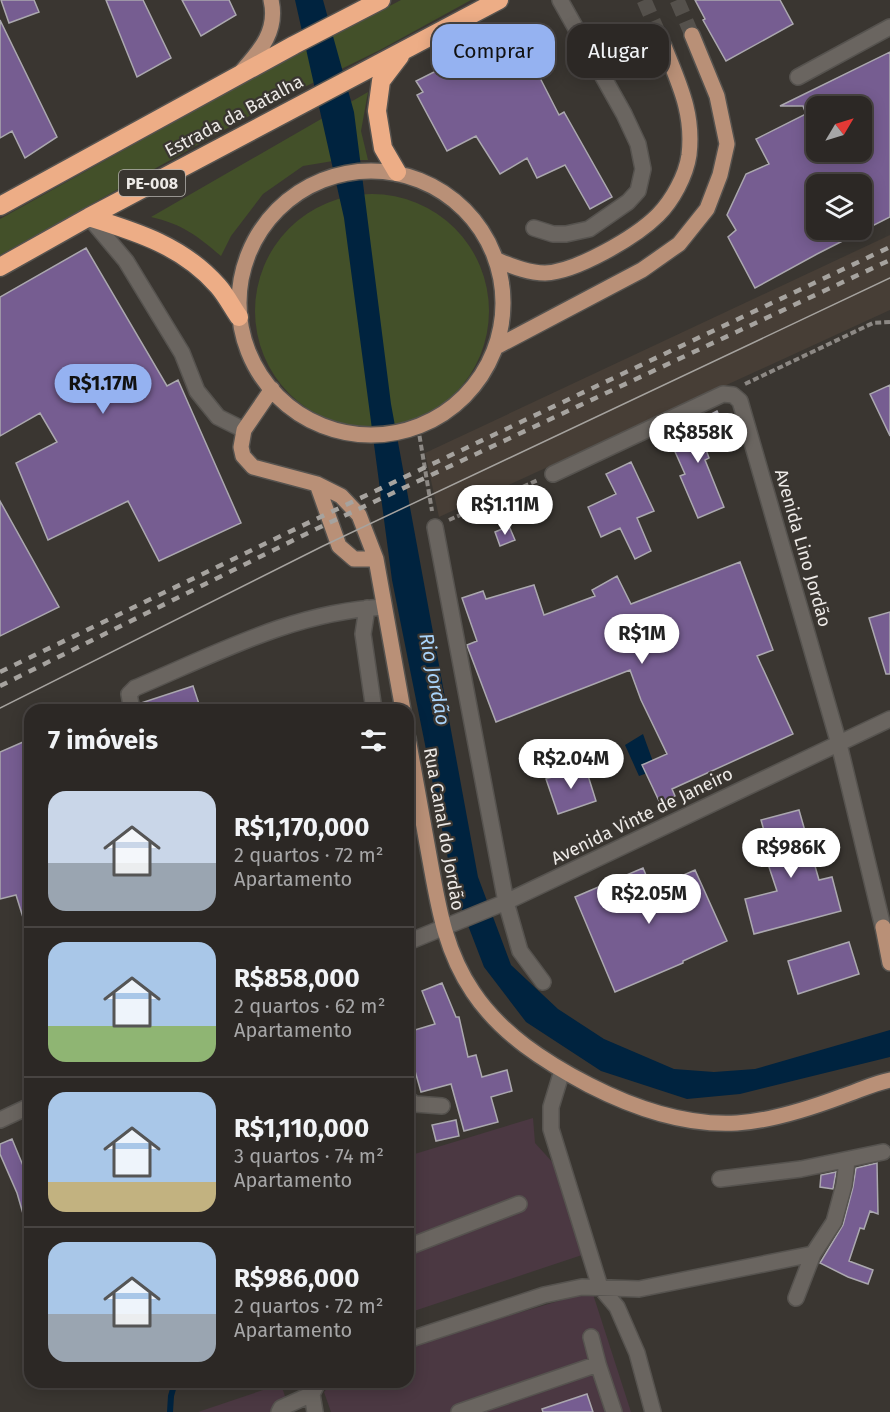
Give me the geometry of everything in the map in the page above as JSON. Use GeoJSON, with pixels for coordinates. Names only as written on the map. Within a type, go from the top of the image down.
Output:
{"type":"FeatureCollection","features":[{"type":"Feature","properties":{"kind":"highway","name":"Estrada da Batalha"},"geometry":{"type":"LineString","coordinates":[[0,206],[381,0]]}},
{"type":"Feature","properties":{"kind":"highway","name":"PE-008"},"geometry":{"type":"LineString","coordinates":[[406,50],[499,0]]}},
{"type":"Feature","properties":{"kind":"highway","name":"Estrada da Batalha"},"geometry":{"type":"LineString","coordinates":[[0,267],[88,217],[406,50]]}},
{"type":"Feature","properties":{"kind":"highway"},"geometry":{"type":"LineString","coordinates":[[397,172],[383,148],[377,111],[381,81],[406,50]]}},
{"type":"Feature","properties":{"kind":"highway"},"geometry":{"type":"LineString","coordinates":[[88,217],[145,234],[192,262],[218,286],[239,317]]}},
{"type":"Feature","properties":{"kind":"main road"},"geometry":{"type":"LineString","coordinates":[[237,77],[260,51],[270,33],[273,20],[271,0]]}},
{"type":"Feature","properties":{"kind":"main road"},"geometry":{"type":"LineString","coordinates":[[496,347],[642,270],[665,255],[679,244],[707,209],[720,175],[727,144],[717,96],[692,35]]}},
{"type":"Feature","properties":{"kind":"main road"},"geometry":{"type":"LineString","coordinates":[[497,260],[521,270],[546,273],[586,262],[646,226],[659,214],[676,192],[688,158],[691,128],[685,96],[669,58]]}},
{"type":"Feature","properties":{"kind":"main road"},"geometry":{"type":"LineString","coordinates":[[370,170],[397,172],[430,184],[458,203],[481,229],[497,260],[503,289],[503,318],[496,347],[486,370],[470,391],[451,409],[429,423],[384,435],[363,435],[339,431],[316,423],[295,411],[272,389],[251,358],[239,317],[240,281],[251,246],[270,216],[297,192],[330,176],[370,170]]}},
{"type":"Feature","properties":{"kind":"main road"},"geometry":{"type":"LineString","coordinates":[[272,389],[244,430],[241,447],[247,462],[262,470],[317,484],[341,496],[359,515],[376,559],[402,704]]}},
{"type":"Feature","properties":{"kind":"main road"},"geometry":{"type":"LineString","coordinates":[[317,484],[339,546],[354,559],[376,559]]}},
{"type":"Feature","properties":{"kind":"main road","name":"Rua Canal do Jordão"},"geometry":{"type":"LineString","coordinates":[[414,768],[445,926],[456,962],[473,992],[494,1018],[524,1046],[562,1071],[620,1101],[664,1115],[737,1123],[780,1116],[890,1080]]}},
{"type":"Feature","properties":{"kind":"main road","name":"Avenida Lino Jordão"},"geometry":{"type":"LineString","coordinates":[[887,932],[890,963]]}},
{"type":"Feature","properties":{"kind":"street"},"geometry":{"type":"LineString","coordinates":[[534,228],[553,234],[589,229],[628,202],[638,190],[643,169],[638,144],[624,114],[560,0]]}},
{"type":"Feature","properties":{"kind":"street"},"geometry":{"type":"LineString","coordinates":[[798,77],[890,27]]}},
{"type":"Feature","properties":{"kind":"street"},"geometry":{"type":"LineString","coordinates":[[88,217],[126,261],[182,353],[196,391],[218,417],[244,430]]}},
{"type":"Feature","properties":{"kind":"street"},"geometry":{"type":"LineString","coordinates":[[553,474],[691,408],[723,394],[733,395]]}},
{"type":"Feature","properties":{"kind":"street","name":"Avenida Lino Jordão"},"geometry":{"type":"LineString","coordinates":[[733,395],[740,401],[751,435],[839,744],[887,932]]}},
{"type":"Feature","properties":{"kind":"street"},"geometry":{"type":"LineString","coordinates":[[435,526],[502,904],[520,951],[543,982]]}},
{"type":"Feature","properties":{"kind":"street"},"geometry":{"type":"LineString","coordinates":[[131,704],[129,694],[135,688],[253,637],[294,622],[367,608],[384,607]]}},
{"type":"Feature","properties":{"kind":"street"},"geometry":{"type":"LineString","coordinates":[[367,608],[363,634],[373,704]]}},
{"type":"Feature","properties":{"kind":"street","name":"Avenida Vinte de Janeiro"},"geometry":{"type":"LineString","coordinates":[[414,939],[502,904],[890,720]]}},
{"type":"Feature","properties":{"kind":"street"},"geometry":{"type":"LineString","coordinates":[[562,1071],[551,1107],[551,1129],[600,1287],[617,1307],[637,1353],[653,1412]]}},
{"type":"Feature","properties":{"kind":"street"},"geometry":{"type":"LineString","coordinates":[[414,1103],[442,1106]]}},
{"type":"Feature","properties":{"kind":"street"},"geometry":{"type":"LineString","coordinates":[[0,1120],[24,1109]]}},
{"type":"Feature","properties":{"kind":"street"},"geometry":{"type":"LineString","coordinates":[[720,1179],[801,1169],[883,1152]]}},
{"type":"Feature","properties":{"kind":"street"},"geometry":{"type":"LineString","coordinates":[[796,1298],[813,1254],[834,1222],[841,1203],[847,1161]]}},
{"type":"Feature","properties":{"kind":"street"},"geometry":{"type":"LineString","coordinates":[[414,1245],[519,1204]]}},
{"type":"Feature","properties":{"kind":"street"},"geometry":{"type":"LineString","coordinates":[[414,1338],[544,1295],[582,1287],[639,1289],[813,1254]]}},
{"type":"Feature","properties":{"kind":"street"},"geometry":{"type":"LineString","coordinates":[[591,1337],[614,1412]]}},
{"type":"Feature","properties":{"kind":"street"},"geometry":{"type":"LineString","coordinates":[[459,1412],[598,1364]]}},
{"type":"Feature","properties":{"kind":"street"},"geometry":{"type":"LineString","coordinates":[[279,1412],[281,1408],[315,1388],[315,1412]]}},
{"type":"Feature","properties":{"kind":"path"},"geometry":{"type":"LineString","coordinates":[[733,395],[742,386],[759,376],[873,323],[890,322]]}},
{"type":"Feature","properties":{"kind":"path"},"geometry":{"type":"LineString","coordinates":[[411,429],[435,526],[553,474]]}},
{"type":"Feature","properties":{"kind":"shaded area"},"geometry":{"type":"Polygon","coordinates":[[[890,235],[890,310],[439,517],[425,453],[890,235]]]}},
{"type":"Feature","properties":{"kind":"shaded area"},"geometry":{"type":"Polygon","coordinates":[[[533,1118],[535,1143],[555,1165],[582,1255],[414,1311],[414,1154],[533,1118]]]}},
{"type":"Feature","properties":{"kind":"shaded area"},"geometry":{"type":"Polygon","coordinates":[[[592,1291],[631,1412],[331,1412],[324,1392],[328,1388],[414,1388],[414,1344],[592,1291]]]}},
{"type":"Feature","properties":{"kind":"shaded area"},"geometry":{"type":"Polygon","coordinates":[[[269,1388],[282,1388],[290,1412],[198,1412],[269,1388]]]}},
{"type":"Feature","properties":{"kind":"green space"},"geometry":{"type":"Polygon","coordinates":[[[401,0],[471,0],[380,50],[280,99],[0,255],[0,219],[266,71],[401,0]]]}},
{"type":"Feature","properties":{"kind":"green space"},"geometry":{"type":"Polygon","coordinates":[[[368,92],[361,131],[368,160],[339,160],[303,166],[263,194],[231,236],[221,256],[189,232],[151,217],[368,92]]]}},
{"type":"Feature","properties":{"kind":"green space"},"geometry":{"type":"Polygon","coordinates":[[[372,194],[395,196],[417,203],[437,214],[455,228],[469,246],[480,266],[487,288],[489,311],[487,334],[480,356],[469,376],[455,394],[437,408],[417,419],[395,426],[372,428],[349,426],[327,419],[307,408],[289,394],[275,376],[264,356],[257,334],[255,311],[257,288],[264,266],[275,246],[289,228],[307,214],[327,203],[349,196],[372,194]]]}},
{"type":"Feature","properties":{"kind":"water","name":"Rio Jordão"},"geometry":{"type":"Polygon","coordinates":[[[295,0],[323,0],[354,112],[391,404],[478,877],[511,965],[558,1009],[604,1039],[674,1069],[714,1072],[755,1069],[890,1030],[890,1057],[740,1094],[687,1099],[601,1071],[526,1022],[484,967],[454,889],[392,580],[344,218],[295,0]]]}},
{"type":"Feature","properties":{"kind":"water"},"geometry":{"type":"Polygon","coordinates":[[[643,734],[656,770],[639,776],[625,745],[643,734]]]}},
{"type":"Feature","properties":{"kind":"building"},"geometry":{"type":"Polygon","coordinates":[[[1,0],[34,0],[39,12],[9,23],[1,0]]]}},
{"type":"Feature","properties":{"kind":"building"},"geometry":{"type":"Polygon","coordinates":[[[106,0],[143,0],[171,58],[137,77],[106,0]]]}},
{"type":"Feature","properties":{"kind":"building"},"geometry":{"type":"Polygon","coordinates":[[[182,0],[229,0],[236,15],[201,36],[182,0]]]}},
{"type":"Feature","properties":{"kind":"building"},"geometry":{"type":"Polygon","coordinates":[[[695,0],[780,0],[793,24],[726,61],[703,20],[705,19],[695,0]]]}},
{"type":"Feature","properties":{"kind":"building"},"geometry":{"type":"Polygon","coordinates":[[[0,20],[57,137],[25,158],[12,131],[0,138],[0,20]]]}},
{"type":"Feature","properties":{"kind":"building"},"geometry":{"type":"Polygon","coordinates":[[[890,52],[890,217],[872,226],[872,174],[806,174],[806,240],[845,240],[755,288],[728,237],[736,230],[727,215],[746,174],[769,164],[756,139],[806,114],[803,106],[780,106],[890,52]]]}},
{"type":"Feature","properties":{"kind":"building"},"geometry":{"type":"Polygon","coordinates":[[[432,73],[432,78],[540,78],[559,115],[564,112],[612,197],[590,209],[565,165],[537,178],[527,158],[500,174],[476,136],[447,151],[417,95],[423,92],[416,81],[432,73]]]}},
{"type":"Feature","properties":{"kind":"building"},"geometry":{"type":"Polygon","coordinates":[[[86,248],[167,386],[178,380],[241,523],[159,561],[128,501],[48,540],[16,463],[57,442],[40,413],[0,436],[0,297],[86,248]]]}},
{"type":"Feature","properties":{"kind":"building"},"geometry":{"type":"Polygon","coordinates":[[[890,385],[890,436],[870,394],[890,385]]]}},
{"type":"Feature","properties":{"kind":"building"},"geometry":{"type":"Polygon","coordinates":[[[717,411],[724,426],[701,436],[709,458],[705,460],[724,507],[698,518],[680,476],[685,474],[668,436],[717,411]]]}},
{"type":"Feature","properties":{"kind":"building"},"geometry":{"type":"Polygon","coordinates":[[[631,462],[654,511],[637,518],[651,551],[635,559],[620,528],[601,537],[588,507],[616,494],[606,474],[631,462]]]}},
{"type":"Feature","properties":{"kind":"building"},"geometry":{"type":"Polygon","coordinates":[[[0,501],[59,607],[0,636],[0,501]]]}},
{"type":"Feature","properties":{"kind":"building"},"geometry":{"type":"Polygon","coordinates":[[[509,526],[515,540],[500,546],[495,532],[509,526]]]}},
{"type":"Feature","properties":{"kind":"building"},"geometry":{"type":"Polygon","coordinates":[[[740,562],[773,650],[757,656],[793,734],[672,789],[675,796],[660,803],[642,765],[667,754],[641,700],[630,670],[496,722],[467,645],[477,641],[462,598],[483,591],[486,599],[534,585],[544,615],[595,596],[592,590],[617,576],[631,604],[740,562]]]}},
{"type":"Feature","properties":{"kind":"building"},"geometry":{"type":"Polygon","coordinates":[[[890,612],[890,674],[886,674],[869,618],[890,612]]]}},
{"type":"Feature","properties":{"kind":"building"},"geometry":{"type":"Polygon","coordinates":[[[193,686],[199,704],[141,704],[193,686]]]}},
{"type":"Feature","properties":{"kind":"building"},"geometry":{"type":"Polygon","coordinates":[[[24,742],[24,921],[16,895],[0,899],[0,752],[24,742]]]}},
{"type":"Feature","properties":{"kind":"building"},"geometry":{"type":"Polygon","coordinates":[[[585,766],[596,801],[558,814],[546,779],[585,766]]]}},
{"type":"Feature","properties":{"kind":"building"},"geometry":{"type":"Polygon","coordinates":[[[799,810],[819,880],[832,877],[841,911],[754,934],[745,899],[777,891],[767,861],[772,859],[761,820],[799,810]]]}},
{"type":"Feature","properties":{"kind":"building"},"geometry":{"type":"Polygon","coordinates":[[[643,868],[652,889],[695,870],[727,941],[615,992],[575,897],[643,868]]]}},
{"type":"Feature","properties":{"kind":"building"},"geometry":{"type":"Polygon","coordinates":[[[849,942],[859,974],[798,994],[788,961],[849,942]]]}},
{"type":"Feature","properties":{"kind":"building"},"geometry":{"type":"Polygon","coordinates":[[[442,983],[456,1017],[459,1017],[468,1057],[476,1055],[482,1077],[507,1070],[512,1091],[491,1097],[498,1122],[464,1131],[451,1084],[421,1092],[414,1071],[414,1030],[435,1024],[422,991],[442,983]]]}},
{"type":"Feature","properties":{"kind":"building"},"geometry":{"type":"Polygon","coordinates":[[[456,1120],[459,1136],[436,1141],[432,1125],[456,1120]]]}},
{"type":"Feature","properties":{"kind":"building"},"geometry":{"type":"Polygon","coordinates":[[[12,1139],[24,1168],[24,1217],[17,1193],[0,1154],[0,1144],[12,1139]]]}},
{"type":"Feature","properties":{"kind":"building"},"geometry":{"type":"Polygon","coordinates":[[[877,1163],[878,1214],[870,1211],[864,1229],[860,1228],[849,1261],[873,1270],[868,1284],[820,1263],[843,1225],[856,1168],[877,1163]]]}},
{"type":"Feature","properties":{"kind":"building"},"geometry":{"type":"Polygon","coordinates":[[[836,1172],[833,1189],[820,1187],[821,1175],[836,1172]]]}},
{"type":"Feature","properties":{"kind":"building"},"geometry":{"type":"Polygon","coordinates":[[[587,1394],[593,1412],[543,1412],[542,1409],[587,1394]]]}},
{"type":"Feature","properties":{"kind":"waterway"},"geometry":{"type":"LineString","coordinates":[[170,1412],[173,1388]]}},
{"type":"Feature","properties":{"kind":"tunnel"},"geometry":{"type":"LineString","coordinates":[[644,0],[654,24]]}},
{"type":"Feature","properties":{"kind":"tunnel"},"geometry":{"type":"LineString","coordinates":[[677,0],[692,35]]}},
{"type":"Feature","properties":{"kind":"tram line"},"geometry":{"type":"LineString","coordinates":[[0,708],[323,546],[890,278]]}},
{"type":"Feature","properties":{"kind":"railway"},"geometry":{"type":"LineString","coordinates":[[0,672],[312,521],[890,247]]}},
{"type":"Feature","properties":{"kind":"railway"},"geometry":{"type":"LineString","coordinates":[[0,686],[316,529],[890,260]]}}]}
